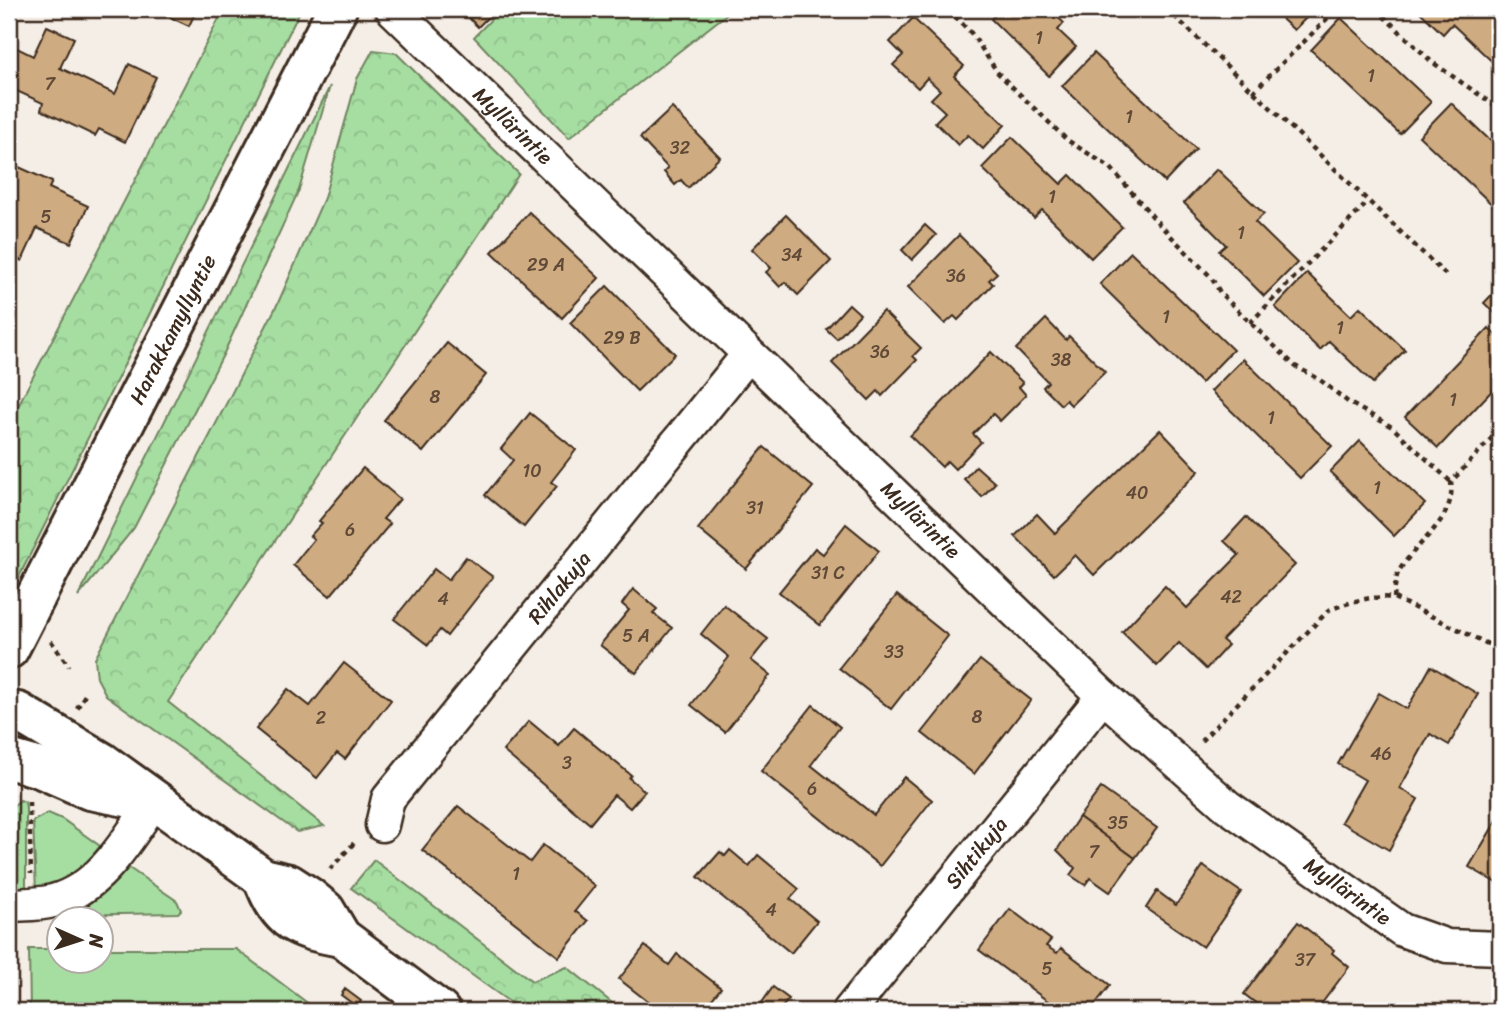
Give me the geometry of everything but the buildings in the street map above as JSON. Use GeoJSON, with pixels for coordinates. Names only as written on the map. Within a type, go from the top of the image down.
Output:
{"type":"FeatureCollection","features":[{"type":"Feature","properties":{"kind":"street","name":"Harakkamyllyntie"},"geometry":{"type":"LineString","coordinates":[[9,649],[337,9]]}},
{"type":"Feature","properties":{"kind":"street","name":"Myllärintie"},"geometry":{"type":"LineString","coordinates":[[392,9],[1103,696],[1227,806],[1402,930],[1447,946],[1500,948]]}},
{"type":"Feature","properties":{"kind":"street","name":"Rihlakuja"},"geometry":{"type":"LineString","coordinates":[[382,825],[388,799],[748,355]]}},
{"type":"Feature","properties":{"kind":"street","name":"Sihtikuja"},"geometry":{"type":"LineString","coordinates":[[849,1011],[1103,696]]}},
{"type":"Feature","properties":{"kind":"street"},"geometry":{"type":"LineString","coordinates":[[12,714],[102,762],[153,802],[183,820],[263,878],[272,904],[291,921],[306,931],[341,937],[440,1011]]}},
{"type":"Feature","properties":{"kind":"street"},"geometry":{"type":"LineString","coordinates":[[17,776],[40,768],[90,790],[153,802]]}},
{"type":"Feature","properties":{"kind":"street"},"geometry":{"type":"LineString","coordinates":[[21,904],[65,897],[103,870],[153,802]]}},
{"type":"Feature","properties":{"kind":"path"},"geometry":{"type":"LineString","coordinates":[[948,9],[972,34],[998,73],[1067,140],[1111,168],[1159,224],[1211,277],[1221,294],[1295,366],[1319,379],[1348,402],[1392,427],[1451,482],[1453,498],[1440,521],[1398,573],[1394,598]]}},
{"type":"Feature","properties":{"kind":"path"},"geometry":{"type":"LineString","coordinates":[[1167,9],[1367,203],[1446,275]]}},
{"type":"Feature","properties":{"kind":"path"},"geometry":{"type":"LineString","coordinates":[[1253,92],[1337,9]]}},
{"type":"Feature","properties":{"kind":"path"},"geometry":{"type":"LineString","coordinates":[[1376,9],[1432,62],[1500,109]]}},
{"type":"Feature","properties":{"kind":"path"},"geometry":{"type":"LineString","coordinates":[[1250,323],[1367,203]]}},
{"type":"Feature","properties":{"kind":"path"},"geometry":{"type":"LineString","coordinates":[[1451,482],[1500,429]]}},
{"type":"Feature","properties":{"kind":"path"},"geometry":{"type":"LineString","coordinates":[[1178,764],[1329,610],[1351,601],[1382,596],[1394,598],[1500,650]]}},
{"type":"Feature","properties":{"kind":"path"},"geometry":{"type":"LineString","coordinates":[[17,776],[30,805],[21,904]]}},
{"type":"Feature","properties":{"kind":"path"},"geometry":{"type":"LineString","coordinates":[[324,878],[355,842],[382,825]]}},
{"type":"Feature","properties":{"kind":"green space"},"geometry":{"type":"Polygon","coordinates":[[[224,9],[301,9],[9,597],[9,423],[224,9]]]}},
{"type":"Feature","properties":{"kind":"green space"},"geometry":{"type":"Polygon","coordinates":[[[501,9],[733,9],[569,138],[474,37],[501,9]]]}},
{"type":"Feature","properties":{"kind":"green space"},"geometry":{"type":"Polygon","coordinates":[[[373,50],[396,53],[519,174],[168,702],[324,826],[297,832],[106,695],[97,678],[95,659],[278,303],[324,198],[357,79],[373,50]]]}},
{"type":"Feature","properties":{"kind":"green space"},"geometry":{"type":"Polygon","coordinates":[[[330,86],[299,190],[224,353],[134,528],[78,597],[330,86]]]}},
{"type":"Feature","properties":{"kind":"green space"},"geometry":{"type":"Polygon","coordinates":[[[20,800],[25,802],[26,808],[26,888],[16,888],[15,861],[9,860],[9,810],[20,800]]]}},
{"type":"Feature","properties":{"kind":"green space"},"geometry":{"type":"Polygon","coordinates":[[[48,813],[62,819],[100,846],[86,863],[72,874],[36,891],[33,821],[48,813]]]}},
{"type":"Feature","properties":{"kind":"green space"},"geometry":{"type":"Polygon","coordinates":[[[374,860],[532,981],[567,967],[622,1011],[522,1011],[351,888],[374,860]]]}},
{"type":"Feature","properties":{"kind":"green space"},"geometry":{"type":"Polygon","coordinates":[[[129,868],[177,901],[181,910],[178,913],[116,914],[116,904],[84,904],[95,899],[129,868]]]}},
{"type":"Feature","properties":{"kind":"green space"},"geometry":{"type":"Polygon","coordinates":[[[29,949],[46,949],[46,974],[116,974],[116,949],[236,949],[318,1011],[30,1011],[29,949]]]}}]}
